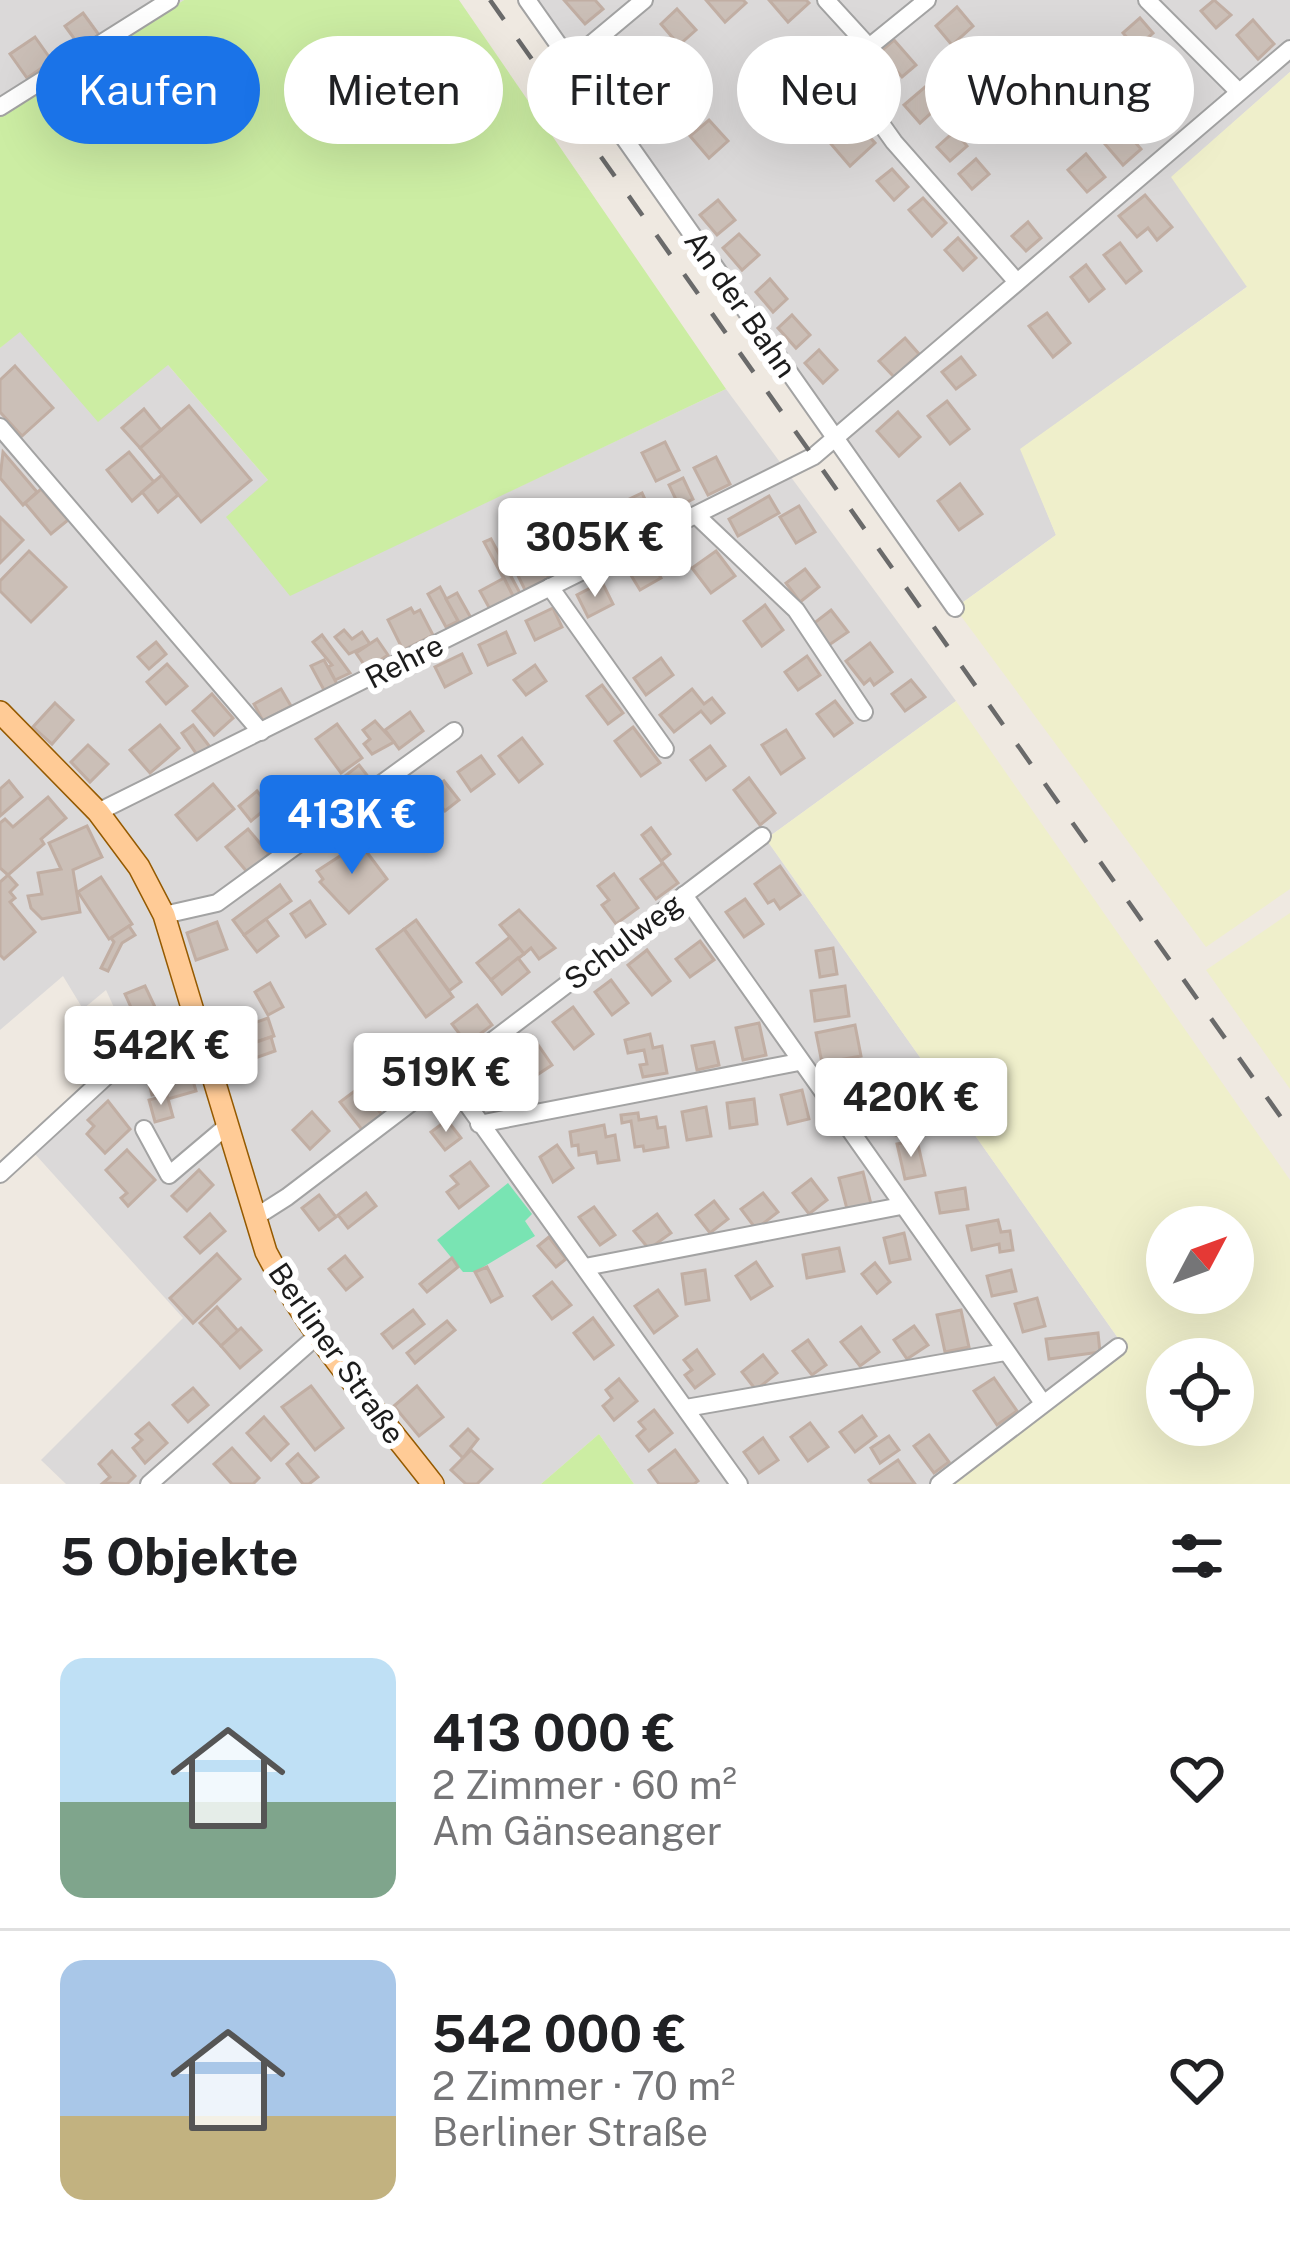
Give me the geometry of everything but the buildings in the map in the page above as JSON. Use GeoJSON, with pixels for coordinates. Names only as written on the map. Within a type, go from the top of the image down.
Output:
{"type":"FeatureCollection","features":[{"type":"Feature","properties":{"kind":"main road","name":"Berliner Straße"},"geometry":{"type":"LineString","coordinates":[[0,712],[98,812],[139,868],[164,915],[254,1218],[286,1290],[433,1484]]}},
{"type":"Feature","properties":{"kind":"street"},"geometry":{"type":"LineString","coordinates":[[0,107],[170,0]]}},
{"type":"Feature","properties":{"kind":"street","name":"An der Bahn"},"geometry":{"type":"LineString","coordinates":[[527,0],[553,36]]}},
{"type":"Feature","properties":{"kind":"street"},"geometry":{"type":"LineString","coordinates":[[601,36],[644,0]]}},
{"type":"Feature","properties":{"kind":"street"},"geometry":{"type":"LineString","coordinates":[[826,0],[859,36]]}},
{"type":"Feature","properties":{"kind":"street"},"geometry":{"type":"LineString","coordinates":[[883,36],[927,0]]}},
{"type":"Feature","properties":{"kind":"street"},"geometry":{"type":"LineString","coordinates":[[1147,0],[1239,92]]}},
{"type":"Feature","properties":{"kind":"street","name":"Rehre"},"geometry":{"type":"LineString","coordinates":[[98,812],[697,516],[836,441],[1290,49]]}},
{"type":"Feature","properties":{"kind":"street","name":"An der Bahn"},"geometry":{"type":"LineString","coordinates":[[629,144],[955,608]]}},
{"type":"Feature","properties":{"kind":"street"},"geometry":{"type":"LineString","coordinates":[[896,144],[1018,282]]}},
{"type":"Feature","properties":{"kind":"street"},"geometry":{"type":"LineString","coordinates":[[0,427],[261,733]]}},
{"type":"Feature","properties":{"kind":"street"},"geometry":{"type":"LineString","coordinates":[[697,516],[796,610],[864,712]]}},
{"type":"Feature","properties":{"kind":"street"},"geometry":{"type":"LineString","coordinates":[[550,587],[665,749]]}},
{"type":"Feature","properties":{"kind":"street"},"geometry":{"type":"LineString","coordinates":[[164,915],[217,903],[454,731]]}},
{"type":"Feature","properties":{"kind":"street","name":"Schulweg"},"geometry":{"type":"LineString","coordinates":[[254,1218],[762,836]]}},
{"type":"Feature","properties":{"kind":"street"},"geometry":{"type":"LineString","coordinates":[[684,895],[1042,1403]]}},
{"type":"Feature","properties":{"kind":"street"},"geometry":{"type":"LineString","coordinates":[[0,1174],[124,1060],[200,1032]]}},
{"type":"Feature","properties":{"kind":"street"},"geometry":{"type":"LineString","coordinates":[[479,1124],[799,1062]]}},
{"type":"Feature","properties":{"kind":"street"},"geometry":{"type":"LineString","coordinates":[[447,1076],[739,1484]]}},
{"type":"Feature","properties":{"kind":"street"},"geometry":{"type":"LineString","coordinates":[[144,1130],[169,1175],[227,1126]]}},
{"type":"Feature","properties":{"kind":"street"},"geometry":{"type":"LineString","coordinates":[[585,1267],[901,1207]]}},
{"type":"Feature","properties":{"kind":"street"},"geometry":{"type":"LineString","coordinates":[[149,1484],[318,1335]]}},
{"type":"Feature","properties":{"kind":"street"},"geometry":{"type":"LineString","coordinates":[[939,1484],[1118,1347]]}},
{"type":"Feature","properties":{"kind":"street"},"geometry":{"type":"LineString","coordinates":[[686,1408],[1004,1352]]}},
{"type":"Feature","properties":{"kind":"shaded area"},"geometry":{"type":"Polygon","coordinates":[[[0,0],[184,0],[127,36],[36,36],[36,94],[0,117],[0,0]]]}},
{"type":"Feature","properties":{"kind":"shaded area"},"geometry":{"type":"Polygon","coordinates":[[[527,0],[1290,0],[1290,72],[1172,177],[1248,286],[1021,449],[1056,535],[955,608],[628,144],[713,144],[713,36],[552,36],[527,0]]]}},
{"type":"Feature","properties":{"kind":"shaded area"},"geometry":{"type":"Polygon","coordinates":[[[19,331],[168,365],[268,480],[290,595],[726,389],[956,701],[766,839],[1118,1338],[929,1484],[634,1484],[599,1434],[541,1484],[66,1484],[41,1460],[183,1318],[35,1154],[134,1051],[106,990],[83,1009],[63,976],[0,1030],[0,348],[19,331]]]}},
{"type":"Feature","properties":{"kind":"green space"},"geometry":{"type":"Polygon","coordinates":[[[184,0],[459,0],[484,36],[284,36],[284,144],[503,144],[503,64],[527,99],[527,144],[558,144],[726,389],[290,596],[226,517],[268,480],[168,365],[98,422],[20,332],[0,348],[0,117],[36,94],[36,144],[260,144],[260,36],[127,36],[184,0]]]}},
{"type":"Feature","properties":{"kind":"green space"},"geometry":{"type":"Polygon","coordinates":[[[1290,72],[1290,889],[1206,947],[955,608],[1056,535],[1020,449],[1247,287],[1171,177],[1290,72]]]}},
{"type":"Feature","properties":{"kind":"green space"},"geometry":{"type":"Polygon","coordinates":[[[956,701],[1290,1180],[1290,1484],[955,1484],[1125,1348],[766,839],[956,701]]]}},
{"type":"Feature","properties":{"kind":"green space"},"geometry":{"type":"Polygon","coordinates":[[[1290,913],[1290,1089],[1206,970],[1290,913]]]}},
{"type":"Feature","properties":{"kind":"green space"},"geometry":{"type":"Polygon","coordinates":[[[508,1183],[532,1214],[525,1221],[535,1236],[475,1272],[463,1272],[437,1240],[508,1183]]]}},
{"type":"Feature","properties":{"kind":"green space"},"geometry":{"type":"Polygon","coordinates":[[[599,1434],[634,1484],[541,1484],[599,1434]]]}},
{"type":"Feature","properties":{"kind":"railway"},"geometry":{"type":"LineString","coordinates":[[490,0],[1290,1130]]}}]}
